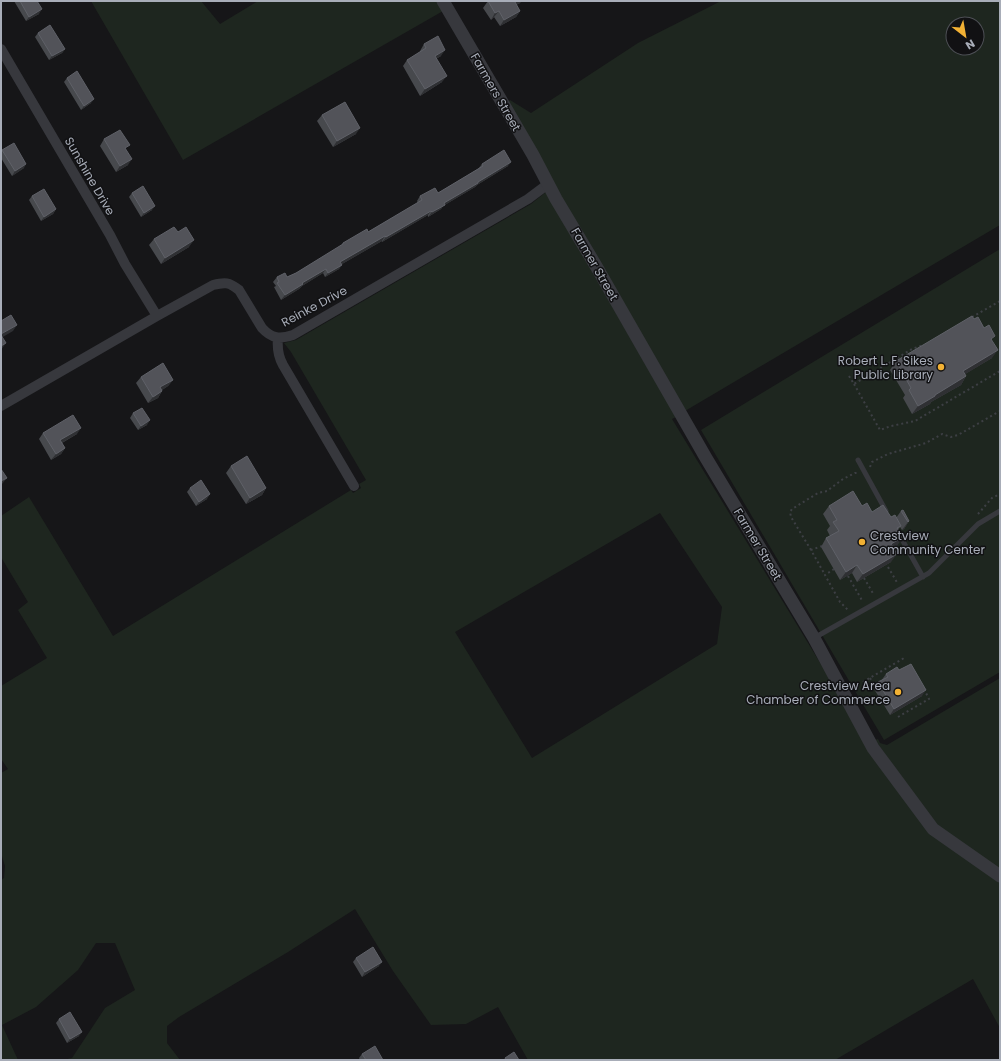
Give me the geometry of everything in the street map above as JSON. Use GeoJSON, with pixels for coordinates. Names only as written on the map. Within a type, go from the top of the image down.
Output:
{"type":"FeatureCollection","features":[{"type":"Feature","properties":{"kind":"street","name":"Farmers Street"},"geometry":{"type":"LineString","coordinates":[[443,1],[533,155],[548,184]]}},
{"type":"Feature","properties":{"kind":"street","name":"Sunshine Drive"},"geometry":{"type":"LineString","coordinates":[[1,49],[110,235],[125,264],[157,316]]}},
{"type":"Feature","properties":{"kind":"street","name":"Reinke Drive"},"geometry":{"type":"LineString","coordinates":[[1,406],[157,316],[213,285],[223,282],[232,285],[238,290],[267,334],[278,338],[293,335],[528,199],[548,184]]}},
{"type":"Feature","properties":{"kind":"street","name":"Farmer Street"},"geometry":{"type":"LineString","coordinates":[[548,184],[710,465],[814,638],[873,748],[933,829],[1000,876]]}},
{"type":"Feature","properties":{"kind":"street"},"geometry":{"type":"LineString","coordinates":[[278,338],[277,348],[279,358],[354,486]]}},
{"type":"Feature","properties":{"kind":"lane"},"geometry":{"type":"LineString","coordinates":[[858,460],[888,514]]}},
{"type":"Feature","properties":{"kind":"lane"},"geometry":{"type":"LineString","coordinates":[[814,638],[928,573],[978,524],[1000,511]]}},
{"type":"Feature","properties":{"kind":"lane"},"geometry":{"type":"LineString","coordinates":[[896,528],[923,576]]}},
{"type":"Feature","properties":{"kind":"path"},"geometry":{"type":"LineString","coordinates":[[967,320],[1000,301]]}},
{"type":"Feature","properties":{"kind":"path"},"geometry":{"type":"LineString","coordinates":[[854,384],[912,350],[926,344]]}},
{"type":"Feature","properties":{"kind":"path"},"geometry":{"type":"LineString","coordinates":[[849,376],[880,430],[915,421],[1000,371]]}},
{"type":"Feature","properties":{"kind":"path"},"geometry":{"type":"LineString","coordinates":[[854,610],[849,611],[840,602],[791,517],[790,512],[792,509],[818,493],[827,491],[850,475],[856,473],[860,475],[870,469],[872,462],[888,454],[926,443],[942,434],[951,437],[958,435],[1000,411]]}},
{"type":"Feature","properties":{"kind":"path"},"geometry":{"type":"LineString","coordinates":[[811,550],[824,545]]}},
{"type":"Feature","properties":{"kind":"path"},"geometry":{"type":"LineString","coordinates":[[888,567],[898,584]]}},
{"type":"Feature","properties":{"kind":"path"},"geometry":{"type":"LineString","coordinates":[[825,575],[834,569]]}},
{"type":"Feature","properties":{"kind":"path"},"geometry":{"type":"LineString","coordinates":[[848,576],[863,602]]}},
{"type":"Feature","properties":{"kind":"path"},"geometry":{"type":"LineString","coordinates":[[864,578],[876,597]]}},
{"type":"Feature","properties":{"kind":"path"},"geometry":{"type":"LineString","coordinates":[[894,585],[903,581]]}},
{"type":"Feature","properties":{"kind":"path"},"geometry":{"type":"LineString","coordinates":[[871,599],[876,597],[879,593]]}},
{"type":"Feature","properties":{"kind":"path"},"geometry":{"type":"LineString","coordinates":[[858,606],[867,601]]}},
{"type":"Feature","properties":{"kind":"path"},"geometry":{"type":"LineString","coordinates":[[863,682],[904,658]]}},
{"type":"Feature","properties":{"kind":"path"},"geometry":{"type":"LineString","coordinates":[[886,669],[888,673]]}},
{"type":"Feature","properties":{"kind":"path"},"geometry":{"type":"LineString","coordinates":[[870,678],[876,688]]}},
{"type":"Feature","properties":{"kind":"path"},"geometry":{"type":"LineString","coordinates":[[898,717],[929,699],[922,685]]}},
{"type":"Feature","properties":{"kind":"shaded area"},"geometry":{"type":"Polygon","coordinates":[[[91,1],[201,1],[220,24],[258,1],[437,1],[443,11],[183,160],[91,1]]]}},
{"type":"Feature","properties":{"kind":"shaded area"},"geometry":{"type":"Polygon","coordinates":[[[721,1],[1000,1],[1000,225],[685,411],[560,197],[508,102],[510,100],[531,113],[638,43],[721,1]]]}},
{"type":"Feature","properties":{"kind":"shaded area"},"geometry":{"type":"Polygon","coordinates":[[[546,192],[676,417],[672,419],[836,689],[930,833],[1000,883],[1000,1028],[973,979],[835,1060],[528,1060],[498,1007],[466,1024],[431,1025],[393,971],[355,909],[288,952],[179,1017],[167,1026],[167,1043],[180,1060],[62,1060],[72,1058],[105,1008],[135,990],[115,943],[96,943],[78,970],[36,1007],[2,1025],[18,1060],[1,1060],[1,880],[4,878],[5,866],[1,853],[1,773],[8,769],[1,759],[1,686],[47,658],[18,610],[28,602],[1,557],[1,516],[29,497],[113,636],[351,490],[353,493],[361,488],[359,484],[366,480],[291,352],[284,343],[296,340],[531,204],[546,192]],[[660,513],[455,632],[532,758],[717,644],[722,607],[660,513]]]}},
{"type":"Feature","properties":{"kind":"shaded area"},"geometry":{"type":"Polygon","coordinates":[[[1000,249],[1000,672],[884,740],[701,430],[1000,249]]]}},
{"type":"Feature","properties":{"kind":"shaded area"},"geometry":{"type":"Polygon","coordinates":[[[1000,678],[1000,870],[936,825],[875,740],[878,739],[880,743],[887,745],[1000,678]]]}},
{"type":"Feature","properties":{"kind":"building"},"geometry":{"type":"Polygon","coordinates":[[[20,1],[37,1],[42,9],[29,17],[20,1]]]}},
{"type":"Feature","properties":{"kind":"building"},"geometry":{"type":"Polygon","coordinates":[[[488,1],[516,1],[515,2],[520,11],[504,20],[499,11],[495,13],[488,1]]]}},
{"type":"Feature","properties":{"kind":"building"},"geometry":{"type":"Polygon","coordinates":[[[50,25],[65,49],[52,56],[38,33],[50,25]]]}},
{"type":"Feature","properties":{"kind":"building"},"geometry":{"type":"Polygon","coordinates":[[[438,36],[445,50],[435,56],[447,76],[425,89],[407,60],[426,48],[424,44],[438,36]]]}},
{"type":"Feature","properties":{"kind":"building"},"geometry":{"type":"Polygon","coordinates":[[[77,71],[94,99],[84,106],[67,78],[77,71]]]}},
{"type":"Feature","properties":{"kind":"building"},"geometry":{"type":"Polygon","coordinates":[[[345,102],[360,128],[337,141],[322,115],[345,102]]]}},
{"type":"Feature","properties":{"kind":"building"},"geometry":{"type":"Polygon","coordinates":[[[120,130],[130,145],[125,148],[132,159],[120,166],[104,139],[120,130]]]}},
{"type":"Feature","properties":{"kind":"building"},"geometry":{"type":"Polygon","coordinates":[[[14,143],[26,164],[15,171],[2,150],[14,143]]]}},
{"type":"Feature","properties":{"kind":"building"},"geometry":{"type":"Polygon","coordinates":[[[504,150],[511,162],[444,203],[445,205],[432,212],[431,211],[340,262],[342,265],[328,273],[326,269],[285,295],[277,283],[279,282],[277,277],[285,273],[287,277],[296,273],[367,229],[368,232],[422,200],[420,196],[435,188],[438,193],[483,166],[482,164],[504,150]]]}},
{"type":"Feature","properties":{"kind":"building"},"geometry":{"type":"Polygon","coordinates":[[[143,186],[155,206],[144,213],[132,193],[143,186]]]}},
{"type":"Feature","properties":{"kind":"building"},"geometry":{"type":"Polygon","coordinates":[[[44,189],[56,209],[44,217],[32,196],[44,189]]]}},
{"type":"Feature","properties":{"kind":"building"},"geometry":{"type":"Polygon","coordinates":[[[174,227],[178,232],[186,227],[194,240],[165,258],[154,239],[174,227]]]}},
{"type":"Feature","properties":{"kind":"building"},"geometry":{"type":"Polygon","coordinates":[[[11,315],[17,325],[1,334],[1,321],[11,315]]]}},
{"type":"Feature","properties":{"kind":"building"},"geometry":{"type":"Polygon","coordinates":[[[972,316],[974,319],[978,317],[984,328],[989,325],[995,336],[991,339],[998,350],[963,371],[966,376],[918,406],[909,390],[911,388],[896,361],[972,316]]]}},
{"type":"Feature","properties":{"kind":"building"},"geometry":{"type":"Polygon","coordinates":[[[1,335],[6,343],[1,346],[1,335]]]}},
{"type":"Feature","properties":{"kind":"building"},"geometry":{"type":"Polygon","coordinates":[[[163,363],[173,380],[160,387],[162,391],[153,397],[141,377],[163,363]]]}},
{"type":"Feature","properties":{"kind":"building"},"geometry":{"type":"Polygon","coordinates":[[[142,408],[150,420],[141,426],[133,413],[142,408]]]}},
{"type":"Feature","properties":{"kind":"building"},"geometry":{"type":"Polygon","coordinates":[[[73,415],[81,428],[60,440],[65,448],[56,454],[43,433],[73,415]]]}},
{"type":"Feature","properties":{"kind":"building"},"geometry":{"type":"Polygon","coordinates":[[[247,456],[266,488],[250,498],[231,466],[247,456]]]}},
{"type":"Feature","properties":{"kind":"building"},"geometry":{"type":"Polygon","coordinates":[[[1,469],[7,478],[1,481],[1,469]]]}},
{"type":"Feature","properties":{"kind":"building"},"geometry":{"type":"Polygon","coordinates":[[[201,480],[210,494],[199,502],[190,488],[201,480]]]}},
{"type":"Feature","properties":{"kind":"building","name":"Crestview Community Center"},"geometry":{"type":"Polygon","coordinates":[[[853,491],[862,506],[867,503],[872,512],[883,505],[891,517],[895,515],[901,526],[897,528],[903,537],[891,544],[897,554],[863,574],[857,565],[846,572],[826,538],[839,531],[833,522],[837,520],[829,506],[853,491]]]}},
{"type":"Feature","properties":{"kind":"building"},"geometry":{"type":"Polygon","coordinates":[[[903,510],[909,521],[908,522],[901,511],[903,510]]]}},
{"type":"Feature","properties":{"kind":"building","name":"Crestview Area Chamber of Commerce"},"geometry":{"type":"Polygon","coordinates":[[[911,664],[926,690],[894,709],[878,682],[888,677],[886,674],[897,667],[899,670],[911,664]]]}},
{"type":"Feature","properties":{"kind":"building"},"geometry":{"type":"Polygon","coordinates":[[[373,947],[382,962],[365,972],[356,958],[373,947]]]}},
{"type":"Feature","properties":{"kind":"building"},"geometry":{"type":"Polygon","coordinates":[[[70,1012],[82,1032],[70,1039],[59,1019],[70,1012]]]}},
{"type":"Feature","properties":{"kind":"building"},"geometry":{"type":"Polygon","coordinates":[[[375,1046],[383,1060],[366,1060],[362,1054],[375,1046]]]}},
{"type":"Feature","properties":{"kind":"building"},"geometry":{"type":"Polygon","coordinates":[[[514,1052],[519,1060],[506,1060],[505,1058],[514,1052]]]}},
{"type":"Feature","properties":{"kind":"place","name":"Robert L. F. Sikes Public Library"},"geometry":{"type":"Point","coordinates":[941,367]}},
{"type":"Feature","properties":{"kind":"place","name":"Crestview Community Center"},"geometry":{"type":"Point","coordinates":[862,542]}},
{"type":"Feature","properties":{"kind":"place","name":"Crestview Area Chamber of Commerce"},"geometry":{"type":"Point","coordinates":[898,692]}}]}
